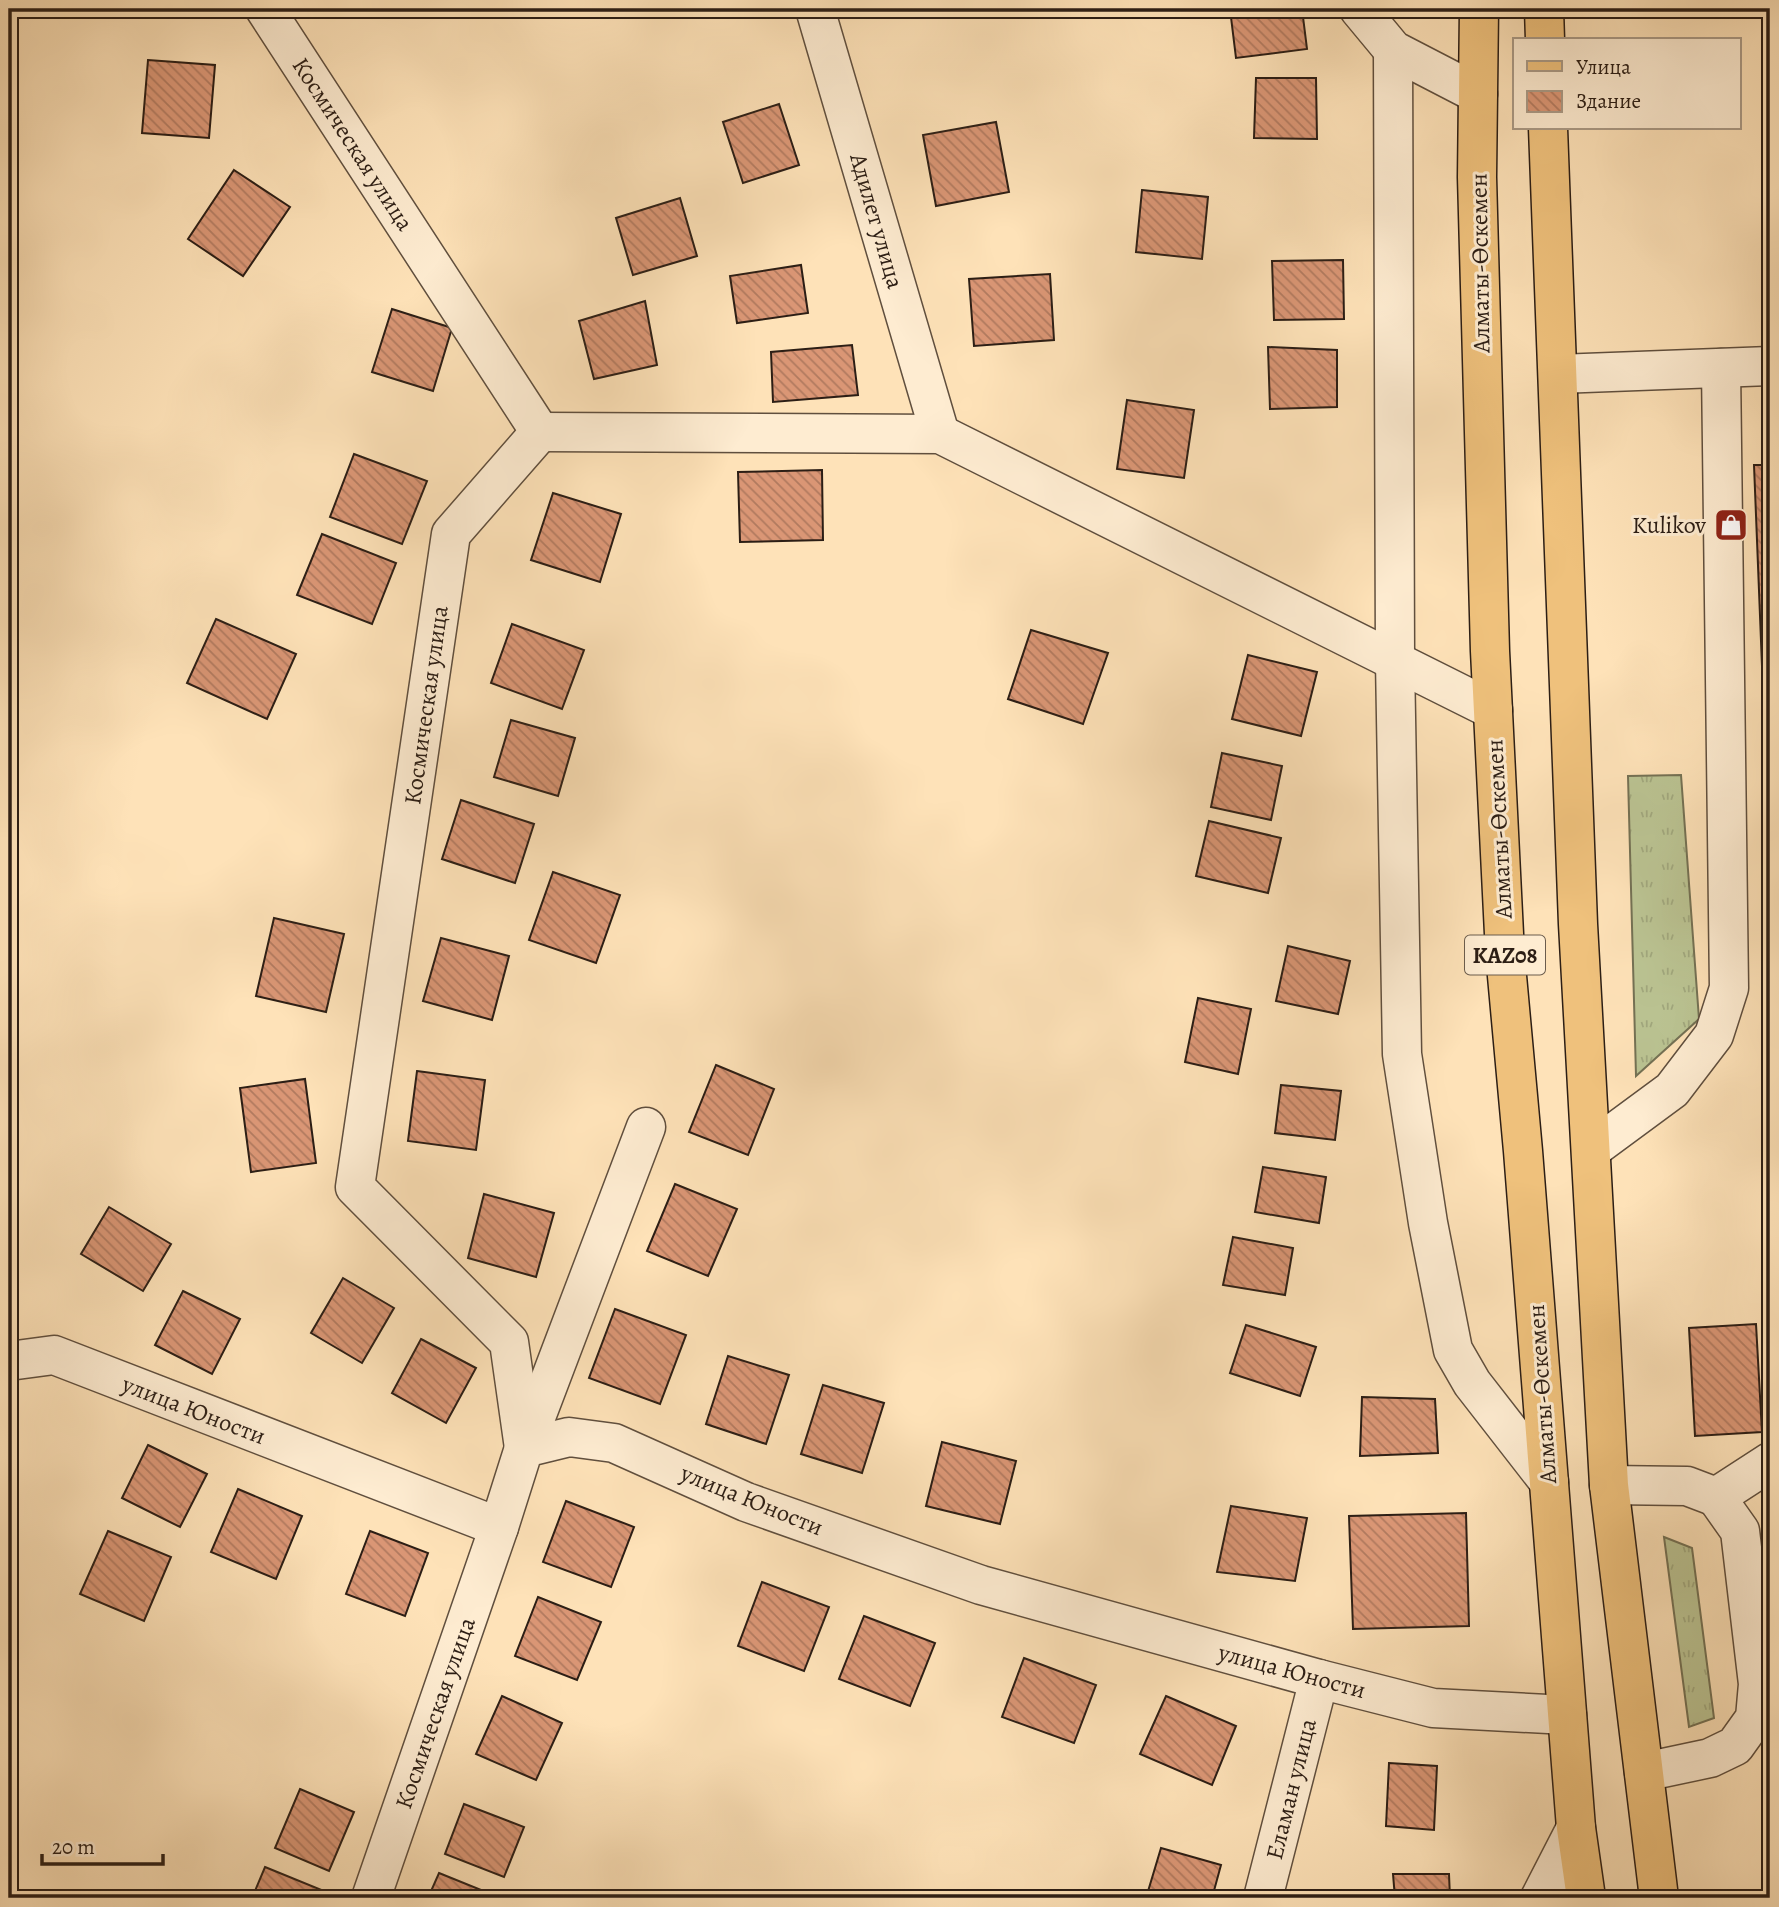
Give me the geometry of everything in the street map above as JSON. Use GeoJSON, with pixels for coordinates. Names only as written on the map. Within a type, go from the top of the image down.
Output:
{"type":"FeatureCollection","features":[{"type":"Feature","properties":{"kind":"main road","name":"Алматы-Өскемен"},"geometry":{"type":"LineString","coordinates":[[1479,9],[1477,177],[1493,710],[1505,954],[1566,1715],[1576,1828],[1586,1898]]}},
{"type":"Feature","properties":{"kind":"main road"},"geometry":{"type":"LineString","coordinates":[[1544,9],[1545,38]]}},
{"type":"Feature","properties":{"kind":"main road","name":"KAZ08"},"geometry":{"type":"LineString","coordinates":[[1548,130],[1578,925],[1609,1485],[1659,1898]]}},
{"type":"Feature","properties":{"kind":"street","name":"Космическая улица"},"geometry":{"type":"LineString","coordinates":[[265,9],[540,432],[451,534],[355,1187],[509,1342],[524,1448]]}},
{"type":"Feature","properties":{"kind":"street","name":"Адилет улица"},"geometry":{"type":"LineString","coordinates":[[815,9],[940,434]]}},
{"type":"Feature","properties":{"kind":"street"},"geometry":{"type":"LineString","coordinates":[[1359,9],[1393,50],[1478,94]]}},
{"type":"Feature","properties":{"kind":"street"},"geometry":{"type":"LineString","coordinates":[[1393,50],[1395,661],[1402,1054],[1428,1223],[1452,1350],[1472,1383],[1549,1482]]}},
{"type":"Feature","properties":{"kind":"street"},"geometry":{"type":"LineString","coordinates":[[1558,374],[1770,366]]}},
{"type":"Feature","properties":{"kind":"street"},"geometry":{"type":"LineString","coordinates":[[1592,1150],[1672,1090],[1714,1035],[1729,988],[1721,368]]}},
{"type":"Feature","properties":{"kind":"street"},"geometry":{"type":"LineString","coordinates":[[540,432],[940,434],[1493,710]]}},
{"type":"Feature","properties":{"kind":"street"},"geometry":{"type":"LineString","coordinates":[[499,1527],[524,1448],[646,1127]]}},
{"type":"Feature","properties":{"kind":"street","name":"улица Юности"},"geometry":{"type":"LineString","coordinates":[[9,1360],[54,1355],[499,1527]]}},
{"type":"Feature","properties":{"kind":"street","name":"улица Юности"},"geometry":{"type":"LineString","coordinates":[[524,1448],[569,1437],[614,1443],[746,1502],[981,1585],[1433,1708],[1566,1715]]}},
{"type":"Feature","properties":{"kind":"street"},"geometry":{"type":"LineString","coordinates":[[1716,1497],[1770,1462]]}},
{"type":"Feature","properties":{"kind":"street"},"geometry":{"type":"LineString","coordinates":[[1609,1485],[1687,1486],[1716,1497],[1740,1531],[1758,1684],[1755,1718],[1735,1746],[1710,1758],[1644,1772]]}},
{"type":"Feature","properties":{"kind":"street","name":"Космическая улица"},"geometry":{"type":"LineString","coordinates":[[371,1898],[499,1527]]}},
{"type":"Feature","properties":{"kind":"street","name":"Еламан улица"},"geometry":{"type":"LineString","coordinates":[[1263,1898],[1319,1679]]}},
{"type":"Feature","properties":{"kind":"street"},"geometry":{"type":"LineString","coordinates":[[1540,1898],[1576,1828]]}},
{"type":"Feature","properties":{"kind":"green space"},"geometry":{"type":"Polygon","coordinates":[[[1681,775],[1699,1019],[1636,1076],[1628,776],[1681,775]]]}},
{"type":"Feature","properties":{"kind":"green space"},"geometry":{"type":"Polygon","coordinates":[[[1664,1537],[1692,1548],[1714,1718],[1689,1727],[1664,1537]]]}},
{"type":"Feature","properties":{"kind":"building"},"geometry":{"type":"Polygon","coordinates":[[[677,9],[703,9],[678,15],[677,9]]]}},
{"type":"Feature","properties":{"kind":"building"},"geometry":{"type":"Polygon","coordinates":[[[1230,9],[1302,9],[1307,49],[1236,58],[1230,9]]]}},
{"type":"Feature","properties":{"kind":"building"},"geometry":{"type":"Polygon","coordinates":[[[148,60],[215,65],[209,138],[142,133],[148,60]]]}},
{"type":"Feature","properties":{"kind":"building"},"geometry":{"type":"Polygon","coordinates":[[[1256,78],[1316,78],[1317,139],[1254,138],[1256,78]]]}},
{"type":"Feature","properties":{"kind":"building"},"geometry":{"type":"Polygon","coordinates":[[[779,104],[799,165],[743,183],[723,122],[779,104]]]}},
{"type":"Feature","properties":{"kind":"building"},"geometry":{"type":"Polygon","coordinates":[[[996,122],[1009,192],[936,206],[923,135],[996,122]]]}},
{"type":"Feature","properties":{"kind":"building"},"geometry":{"type":"Polygon","coordinates":[[[234,170],[290,207],[243,276],[188,239],[234,170]]]}},
{"type":"Feature","properties":{"kind":"building"},"geometry":{"type":"Polygon","coordinates":[[[1142,190],[1208,197],[1202,259],[1136,252],[1142,190]]]}},
{"type":"Feature","properties":{"kind":"building"},"geometry":{"type":"Polygon","coordinates":[[[680,198],[697,256],[633,275],[616,218],[680,198]]]}},
{"type":"Feature","properties":{"kind":"building"},"geometry":{"type":"Polygon","coordinates":[[[1343,260],[1344,319],[1274,320],[1272,261],[1343,260]]]}},
{"type":"Feature","properties":{"kind":"building"},"geometry":{"type":"Polygon","coordinates":[[[801,265],[808,313],[737,323],[730,276],[801,265]]]}},
{"type":"Feature","properties":{"kind":"building"},"geometry":{"type":"Polygon","coordinates":[[[1050,274],[1054,340],[974,346],[969,279],[1050,274]]]}},
{"type":"Feature","properties":{"kind":"building"},"geometry":{"type":"Polygon","coordinates":[[[645,301],[657,365],[594,379],[579,321],[645,301]]]}},
{"type":"Feature","properties":{"kind":"building"},"geometry":{"type":"Polygon","coordinates":[[[392,309],[452,328],[433,391],[372,372],[392,309]]]}},
{"type":"Feature","properties":{"kind":"building"},"geometry":{"type":"Polygon","coordinates":[[[852,345],[858,395],[773,402],[771,352],[852,345]]]}},
{"type":"Feature","properties":{"kind":"building"},"geometry":{"type":"Polygon","coordinates":[[[1268,347],[1337,350],[1337,407],[1270,409],[1268,347]]]}},
{"type":"Feature","properties":{"kind":"building"},"geometry":{"type":"Polygon","coordinates":[[[1127,400],[1194,410],[1184,478],[1117,469],[1127,400]]]}},
{"type":"Feature","properties":{"kind":"building"},"geometry":{"type":"Polygon","coordinates":[[[354,454],[427,481],[402,544],[330,517],[354,454]]]}},
{"type":"Feature","properties":{"kind":"building"},"geometry":{"type":"Polygon","coordinates":[[[1754,465],[1770,465],[1770,867],[1754,465]]]}},
{"type":"Feature","properties":{"kind":"building"},"geometry":{"type":"Polygon","coordinates":[[[822,470],[823,540],[740,542],[738,472],[822,470]]]}},
{"type":"Feature","properties":{"kind":"building"},"geometry":{"type":"Polygon","coordinates":[[[553,493],[621,514],[600,582],[531,560],[553,493]]]}},
{"type":"Feature","properties":{"kind":"building"},"geometry":{"type":"Polygon","coordinates":[[[322,534],[396,563],[372,624],[297,595],[322,534]]]}},
{"type":"Feature","properties":{"kind":"building"},"geometry":{"type":"Polygon","coordinates":[[[216,619],[296,654],[267,719],[187,683],[216,619]]]}},
{"type":"Feature","properties":{"kind":"building"},"geometry":{"type":"Polygon","coordinates":[[[512,624],[584,650],[562,709],[491,683],[512,624]]]}},
{"type":"Feature","properties":{"kind":"building"},"geometry":{"type":"Polygon","coordinates":[[[1031,630],[1108,653],[1083,724],[1008,699],[1031,630]]]}},
{"type":"Feature","properties":{"kind":"building"},"geometry":{"type":"Polygon","coordinates":[[[1248,655],[1317,672],[1301,736],[1232,719],[1248,655]]]}},
{"type":"Feature","properties":{"kind":"building"},"geometry":{"type":"Polygon","coordinates":[[[511,720],[575,738],[558,796],[494,777],[511,720]]]}},
{"type":"Feature","properties":{"kind":"building"},"geometry":{"type":"Polygon","coordinates":[[[1222,753],[1282,766],[1271,820],[1211,807],[1222,753]]]}},
{"type":"Feature","properties":{"kind":"building"},"geometry":{"type":"Polygon","coordinates":[[[461,800],[534,824],[515,883],[442,859],[461,800]]]}},
{"type":"Feature","properties":{"kind":"building"},"geometry":{"type":"Polygon","coordinates":[[[1209,821],[1281,838],[1268,893],[1196,876],[1209,821]]]}},
{"type":"Feature","properties":{"kind":"building"},"geometry":{"type":"Polygon","coordinates":[[[553,872],[620,895],[596,963],[529,940],[553,872]]]}},
{"type":"Feature","properties":{"kind":"building"},"geometry":{"type":"Polygon","coordinates":[[[274,918],[344,934],[326,1012],[256,996],[274,918]]]}},
{"type":"Feature","properties":{"kind":"building"},"geometry":{"type":"Polygon","coordinates":[[[441,938],[509,956],[492,1020],[423,1001],[441,938]]]}},
{"type":"Feature","properties":{"kind":"building"},"geometry":{"type":"Polygon","coordinates":[[[1288,946],[1350,961],[1338,1014],[1276,1001],[1288,946]]]}},
{"type":"Feature","properties":{"kind":"building"},"geometry":{"type":"Polygon","coordinates":[[[1198,998],[1251,1009],[1238,1074],[1185,1062],[1198,998]]]}},
{"type":"Feature","properties":{"kind":"building"},"geometry":{"type":"Polygon","coordinates":[[[716,1065],[774,1089],[748,1155],[689,1132],[716,1065]]]}},
{"type":"Feature","properties":{"kind":"building"},"geometry":{"type":"Polygon","coordinates":[[[417,1071],[485,1080],[476,1150],[408,1141],[417,1071]]]}},
{"type":"Feature","properties":{"kind":"building"},"geometry":{"type":"Polygon","coordinates":[[[305,1079],[316,1163],[251,1172],[240,1088],[305,1079]]]}},
{"type":"Feature","properties":{"kind":"building"},"geometry":{"type":"Polygon","coordinates":[[[1281,1085],[1341,1091],[1335,1140],[1275,1133],[1281,1085]]]}},
{"type":"Feature","properties":{"kind":"building"},"geometry":{"type":"Polygon","coordinates":[[[1263,1167],[1326,1177],[1319,1223],[1255,1212],[1263,1167]]]}},
{"type":"Feature","properties":{"kind":"building"},"geometry":{"type":"Polygon","coordinates":[[[675,1184],[737,1209],[708,1276],[647,1251],[675,1184]]]}},
{"type":"Feature","properties":{"kind":"building"},"geometry":{"type":"Polygon","coordinates":[[[484,1194],[554,1213],[536,1277],[468,1258],[484,1194]]]}},
{"type":"Feature","properties":{"kind":"building"},"geometry":{"type":"Polygon","coordinates":[[[109,1207],[171,1244],[143,1291],[81,1254],[109,1207]]]}},
{"type":"Feature","properties":{"kind":"building"},"geometry":{"type":"Polygon","coordinates":[[[1233,1237],[1293,1248],[1285,1295],[1223,1285],[1233,1237]]]}},
{"type":"Feature","properties":{"kind":"building"},"geometry":{"type":"Polygon","coordinates":[[[343,1278],[394,1308],[362,1363],[311,1333],[343,1278]]]}},
{"type":"Feature","properties":{"kind":"building"},"geometry":{"type":"Polygon","coordinates":[[[183,1291],[240,1319],[212,1374],[155,1345],[183,1291]]]}},
{"type":"Feature","properties":{"kind":"building"},"geometry":{"type":"Polygon","coordinates":[[[615,1309],[686,1335],[660,1404],[589,1378],[615,1309]]]}},
{"type":"Feature","properties":{"kind":"building"},"geometry":{"type":"Polygon","coordinates":[[[1756,1324],[1762,1432],[1695,1436],[1689,1328],[1756,1324]]]}},
{"type":"Feature","properties":{"kind":"building"},"geometry":{"type":"Polygon","coordinates":[[[1246,1325],[1316,1347],[1300,1396],[1230,1373],[1246,1325]]]}},
{"type":"Feature","properties":{"kind":"building"},"geometry":{"type":"Polygon","coordinates":[[[421,1339],[476,1368],[446,1423],[392,1393],[421,1339]]]}},
{"type":"Feature","properties":{"kind":"building"},"geometry":{"type":"Polygon","coordinates":[[[728,1356],[789,1375],[766,1444],[706,1424],[728,1356]]]}},
{"type":"Feature","properties":{"kind":"building"},"geometry":{"type":"Polygon","coordinates":[[[823,1385],[884,1403],[862,1473],[801,1454],[823,1385]]]}},
{"type":"Feature","properties":{"kind":"building"},"geometry":{"type":"Polygon","coordinates":[[[1362,1397],[1435,1399],[1438,1453],[1360,1456],[1362,1397]]]}},
{"type":"Feature","properties":{"kind":"building"},"geometry":{"type":"Polygon","coordinates":[[[942,1442],[1016,1461],[1000,1524],[926,1506],[942,1442]]]}},
{"type":"Feature","properties":{"kind":"building"},"geometry":{"type":"Polygon","coordinates":[[[148,1445],[207,1474],[180,1527],[122,1498],[148,1445]]]}},
{"type":"Feature","properties":{"kind":"building"},"geometry":{"type":"Polygon","coordinates":[[[238,1489],[302,1516],[276,1579],[211,1552],[238,1489]]]}},
{"type":"Feature","properties":{"kind":"building"},"geometry":{"type":"Polygon","coordinates":[[[566,1501],[634,1527],[611,1587],[543,1562],[566,1501]]]}},
{"type":"Feature","properties":{"kind":"building"},"geometry":{"type":"Polygon","coordinates":[[[1231,1506],[1307,1518],[1295,1581],[1217,1572],[1231,1506]]]}},
{"type":"Feature","properties":{"kind":"building"},"geometry":{"type":"Polygon","coordinates":[[[1466,1513],[1469,1626],[1353,1629],[1349,1516],[1466,1513]]]}},
{"type":"Feature","properties":{"kind":"building"},"geometry":{"type":"Polygon","coordinates":[[[108,1531],[171,1557],[144,1621],[80,1594],[108,1531]]]}},
{"type":"Feature","properties":{"kind":"building"},"geometry":{"type":"Polygon","coordinates":[[[370,1531],[428,1553],[405,1616],[346,1594],[370,1531]]]}},
{"type":"Feature","properties":{"kind":"building"},"geometry":{"type":"Polygon","coordinates":[[[762,1582],[829,1607],[804,1671],[738,1646],[762,1582]]]}},
{"type":"Feature","properties":{"kind":"building"},"geometry":{"type":"Polygon","coordinates":[[[538,1597],[601,1622],[577,1680],[515,1656],[538,1597]]]}},
{"type":"Feature","properties":{"kind":"building"},"geometry":{"type":"Polygon","coordinates":[[[864,1616],[935,1643],[910,1706],[839,1679],[864,1616]]]}},
{"type":"Feature","properties":{"kind":"building"},"geometry":{"type":"Polygon","coordinates":[[[1024,1658],[1096,1685],[1074,1743],[1002,1717],[1024,1658]]]}},
{"type":"Feature","properties":{"kind":"building"},"geometry":{"type":"Polygon","coordinates":[[[502,1696],[562,1723],[536,1780],[476,1754],[502,1696]]]}},
{"type":"Feature","properties":{"kind":"building"},"geometry":{"type":"Polygon","coordinates":[[[1166,1696],[1236,1726],[1212,1785],[1140,1754],[1166,1696]]]}},
{"type":"Feature","properties":{"kind":"building"},"geometry":{"type":"Polygon","coordinates":[[[1389,1763],[1437,1766],[1434,1830],[1386,1826],[1389,1763]]]}},
{"type":"Feature","properties":{"kind":"building"},"geometry":{"type":"Polygon","coordinates":[[[300,1789],[354,1812],[329,1871],[275,1848],[300,1789]]]}},
{"type":"Feature","properties":{"kind":"building"},"geometry":{"type":"Polygon","coordinates":[[[464,1804],[524,1827],[504,1877],[445,1854],[464,1804]]]}},
{"type":"Feature","properties":{"kind":"building"},"geometry":{"type":"Polygon","coordinates":[[[1161,1848],[1221,1865],[1212,1898],[1146,1898],[1161,1848]]]}},
{"type":"Feature","properties":{"kind":"building"},"geometry":{"type":"Polygon","coordinates":[[[265,1867],[324,1891],[321,1898],[252,1898],[265,1867]]]}},
{"type":"Feature","properties":{"kind":"building"},"geometry":{"type":"Polygon","coordinates":[[[439,1873],[496,1896],[428,1898],[439,1873]]]}},
{"type":"Feature","properties":{"kind":"building"},"geometry":{"type":"Polygon","coordinates":[[[1393,1874],[1449,1874],[1450,1898],[1395,1898],[1393,1874]]]}},
{"type":"Feature","properties":{"kind":"place","name":"Kulikov"},"geometry":{"type":"Point","coordinates":[1731,525]}}]}
